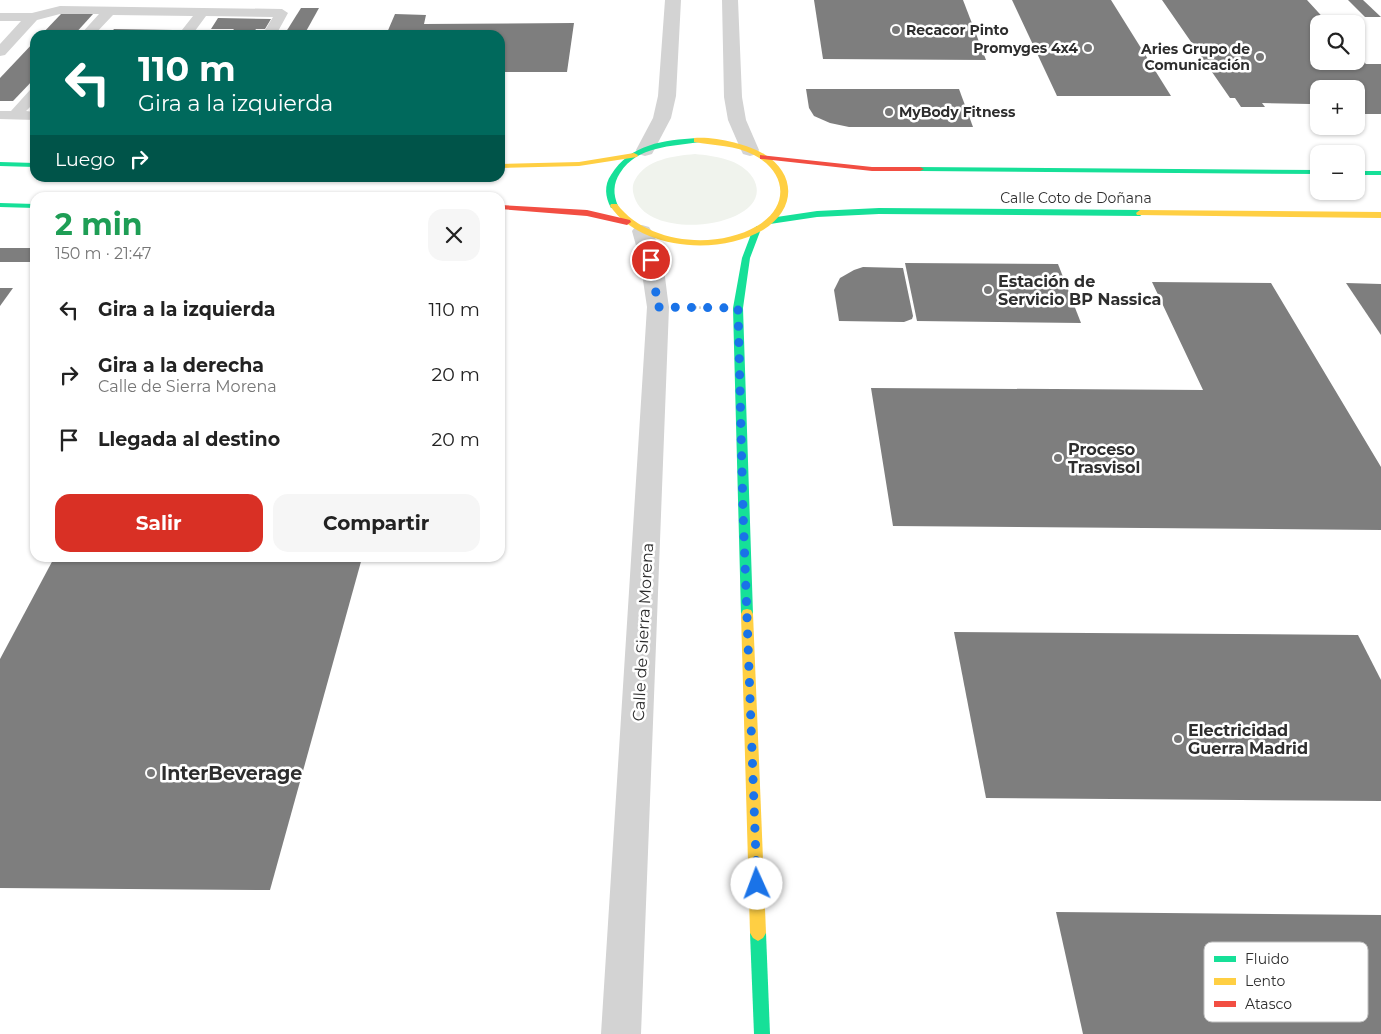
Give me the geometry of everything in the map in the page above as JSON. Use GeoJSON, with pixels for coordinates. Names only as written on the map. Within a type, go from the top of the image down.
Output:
{"type":"FeatureCollection","features":[{"type":"Feature","properties":{"kind":"street"},"geometry":{"type":"LineString","coordinates":[[635,227],[612,205],[608,187],[617,170],[640,152],[662,118],[667,96],[673,0]]}},
{"type":"Feature","properties":{"kind":"street"},"geometry":{"type":"LineString","coordinates":[[730,0],[733,97],[737,120],[756,153]]}},
{"type":"Feature","properties":{"kind":"street"},"geometry":{"type":"LineString","coordinates":[[505,166],[579,164],[640,152],[670,142],[698,140],[725,142],[756,153],[779,171],[786,187],[784,205],[770,221],[757,229],[731,239],[700,242],[670,240],[635,227],[587,213],[505,207]]}},
{"type":"Feature","properties":{"kind":"street","name":"Calle Coto de Doñana"},"geometry":{"type":"LineString","coordinates":[[756,153],[808,163],[872,169],[1310,172]]}},
{"type":"Feature","properties":{"kind":"street"},"geometry":{"type":"LineString","coordinates":[[0,164],[30,163]]}},
{"type":"Feature","properties":{"kind":"street"},"geometry":{"type":"LineString","coordinates":[[1365,173],[1381,173]]}},
{"type":"Feature","properties":{"kind":"street"},"geometry":{"type":"LineString","coordinates":[[0,205],[30,206]]}},
{"type":"Feature","properties":{"kind":"street","name":"Calle Coto de Doñana"},"geometry":{"type":"LineString","coordinates":[[770,221],[817,214],[878,211],[1381,215]]}},
{"type":"Feature","properties":{"kind":"street","name":"Calle de Sierra Morena"},"geometry":{"type":"LineString","coordinates":[[621,1034],[658,307],[651,260],[635,227]]}},
{"type":"Feature","properties":{"kind":"street"},"geometry":{"type":"LineString","coordinates":[[757,229],[746,258],[738,308],[743,510],[762,1034]]}},
{"type":"Feature","properties":{"kind":"lane"},"geometry":{"type":"LineString","coordinates":[[0,16],[32,17],[60,10],[282,13],[272,30]]}},
{"type":"Feature","properties":{"kind":"lane"},"geometry":{"type":"LineString","coordinates":[[92,30],[109,11]]}},
{"type":"Feature","properties":{"kind":"lane"},"geometry":{"type":"LineString","coordinates":[[189,30],[202,12]]}},
{"type":"Feature","properties":{"kind":"lane"},"geometry":{"type":"LineString","coordinates":[[0,52],[32,17]]}},
{"type":"Feature","properties":{"kind":"lane"},"geometry":{"type":"LineString","coordinates":[[7,116],[30,96]]}},
{"type":"Feature","properties":{"kind":"lane"},"geometry":{"type":"LineString","coordinates":[[7,116],[30,116]]}},
{"type":"Feature","properties":{"kind":"path"},"geometry":{"type":"LineString","coordinates":[[658,307],[738,308]]}},
{"type":"Feature","properties":{"kind":"shaded area"},"geometry":{"type":"Polygon","coordinates":[[[695,154],[727,160],[748,172],[753,178],[757,194],[749,207],[733,217],[712,223],[689,225],[667,222],[648,214],[636,201],[633,193],[634,183],[640,173],[646,167],[661,160],[695,154]]]}},
{"type":"Feature","properties":{"kind":"building","name":"Recacor Pinto"},"geometry":{"type":"Polygon","coordinates":[[[814,0],[963,0],[986,60],[823,59],[814,0]]]}},
{"type":"Feature","properties":{"kind":"building","name":"Promyges 4x4"},"geometry":{"type":"Polygon","coordinates":[[[1012,0],[1111,0],[1171,96],[1057,96],[1012,0]]]}},
{"type":"Feature","properties":{"kind":"building","name":"Aries Grupo de Comunicación"},"geometry":{"type":"Polygon","coordinates":[[[1162,0],[1307,0],[1321,15],[1310,15],[1310,70],[1365,70],[1365,63],[1381,64],[1381,114],[1365,114],[1365,80],[1310,80],[1310,104],[1262,103],[1265,107],[1241,107],[1235,98],[1230,98],[1162,0]]]}},
{"type":"Feature","properties":{"kind":"building"},"geometry":{"type":"Polygon","coordinates":[[[1348,0],[1363,0],[1381,17],[1365,17],[1348,0]]]}},
{"type":"Feature","properties":{"kind":"building"},"geometry":{"type":"Polygon","coordinates":[[[301,8],[319,8],[307,30],[287,30],[301,8]]]}},
{"type":"Feature","properties":{"kind":"building"},"geometry":{"type":"Polygon","coordinates":[[[61,14],[93,14],[79,30],[46,30],[61,14]]]}},
{"type":"Feature","properties":{"kind":"building"},"geometry":{"type":"Polygon","coordinates":[[[395,14],[426,15],[424,24],[574,23],[567,72],[505,72],[505,30],[388,30],[395,14]]]}},
{"type":"Feature","properties":{"kind":"building"},"geometry":{"type":"Polygon","coordinates":[[[218,18],[271,19],[265,29],[211,29],[218,18]]]}},
{"type":"Feature","properties":{"kind":"building"},"geometry":{"type":"Polygon","coordinates":[[[114,29],[173,30],[113,30],[114,29]]]}},
{"type":"Feature","properties":{"kind":"building"},"geometry":{"type":"Polygon","coordinates":[[[30,46],[30,83],[13,101],[0,101],[0,78],[30,46]]]}},
{"type":"Feature","properties":{"kind":"building","name":"MyBody Fitness"},"geometry":{"type":"Polygon","coordinates":[[[806,89],[959,89],[973,127],[849,127],[830,123],[814,116],[809,108],[806,89]]]}},
{"type":"Feature","properties":{"kind":"building"},"geometry":{"type":"Polygon","coordinates":[[[0,248],[30,248],[30,262],[0,262],[0,248]]]}},
{"type":"Feature","properties":{"kind":"building"},"geometry":{"type":"Polygon","coordinates":[[[905,263],[1058,264],[1081,323],[917,321],[905,263]]]}},
{"type":"Feature","properties":{"kind":"building"},"geometry":{"type":"Polygon","coordinates":[[[863,267],[903,268],[913,316],[912,319],[904,322],[839,321],[834,290],[840,278],[863,267]]]}},
{"type":"Feature","properties":{"kind":"building","name":"Proceso Trasvisol"},"geometry":{"type":"Polygon","coordinates":[[[1152,282],[1271,283],[1381,467],[1381,530],[893,526],[871,388],[1203,390],[1152,282]]]}},
{"type":"Feature","properties":{"kind":"building"},"geometry":{"type":"Polygon","coordinates":[[[1346,283],[1381,284],[1381,335],[1346,283]]]}},
{"type":"Feature","properties":{"kind":"building"},"geometry":{"type":"Polygon","coordinates":[[[0,288],[13,288],[0,306],[0,288]]]}},
{"type":"Feature","properties":{"kind":"building","name":"InterBeverage"},"geometry":{"type":"Polygon","coordinates":[[[52,562],[361,562],[270,890],[0,888],[0,659],[52,562]]]}},
{"type":"Feature","properties":{"kind":"building","name":"Electricidad Guerra Madrid"},"geometry":{"type":"Polygon","coordinates":[[[954,632],[1358,635],[1381,680],[1381,801],[986,798],[954,632]]]}},
{"type":"Feature","properties":{"kind":"building"},"geometry":{"type":"Polygon","coordinates":[[[1056,912],[1381,915],[1381,1034],[1083,1034],[1056,912]]]}},
{"type":"Feature","properties":{"kind":"traffic: fast"},"geometry":{"type":"LineString","coordinates":[[614,206],[610,195],[610,187],[614,176],[629,158],[639,152],[662,144],[697,140]]}},
{"type":"Feature","properties":{"kind":"traffic: fast"},"geometry":{"type":"LineString","coordinates":[[0,164],[30,165]]}},
{"type":"Feature","properties":{"kind":"traffic: fast"},"geometry":{"type":"LineString","coordinates":[[920,169],[1310,172]]}},
{"type":"Feature","properties":{"kind":"traffic: fast"},"geometry":{"type":"LineString","coordinates":[[1365,173],[1381,173]]}},
{"type":"Feature","properties":{"kind":"traffic: fast"},"geometry":{"type":"LineString","coordinates":[[0,205],[30,206]]}},
{"type":"Feature","properties":{"kind":"traffic: fast"},"geometry":{"type":"LineString","coordinates":[[770,221],[817,214],[879,211],[1140,213]]}},
{"type":"Feature","properties":{"kind":"traffic: fast"},"geometry":{"type":"LineString","coordinates":[[747,614],[738,308],[746,258],[757,229]]}},
{"type":"Feature","properties":{"kind":"traffic: fast"},"geometry":{"type":"LineString","coordinates":[[758,933],[762,1034]]}},
{"type":"Feature","properties":{"kind":"traffic: slow"},"geometry":{"type":"LineString","coordinates":[[614,206],[630,222],[643,230],[679,241],[713,242],[730,239],[746,235],[773,218],[782,205],[785,190],[783,179],[778,171],[757,153],[728,144],[697,140]]}},
{"type":"Feature","properties":{"kind":"traffic: slow"},"geometry":{"type":"LineString","coordinates":[[505,166],[579,164],[634,155]]}},
{"type":"Feature","properties":{"kind":"traffic: slow"},"geometry":{"type":"LineString","coordinates":[[1140,213],[1381,215]]}},
{"type":"Feature","properties":{"kind":"traffic: slow"},"geometry":{"type":"LineString","coordinates":[[747,614],[758,933]]}},
{"type":"Feature","properties":{"kind":"traffic: jam"},"geometry":{"type":"LineString","coordinates":[[763,157],[872,169],[920,169]]}},
{"type":"Feature","properties":{"kind":"traffic: jam"},"geometry":{"type":"LineString","coordinates":[[505,207],[587,213],[627,222]]}},
{"type":"Feature","properties":{"kind":"place","name":"Recacor Pinto"},"geometry":{"type":"Point","coordinates":[896,30]}},
{"type":"Feature","properties":{"kind":"place","name":"Promyges 4x4"},"geometry":{"type":"Point","coordinates":[1088,48]}},
{"type":"Feature","properties":{"kind":"place","name":"Aries Grupo de Comunicación"},"geometry":{"type":"Point","coordinates":[1260,57]}},
{"type":"Feature","properties":{"kind":"place","name":"MyBody Fitness"},"geometry":{"type":"Point","coordinates":[889,112]}},
{"type":"Feature","properties":{"kind":"place","name":"Estación de Servicio BP Nassica"},"geometry":{"type":"Point","coordinates":[988,290]}},
{"type":"Feature","properties":{"kind":"place","name":"Proceso Trasvisol"},"geometry":{"type":"Point","coordinates":[1058,458]}},
{"type":"Feature","properties":{"kind":"place","name":"Electricidad Guerra Madrid"},"geometry":{"type":"Point","coordinates":[1178,739]}},
{"type":"Feature","properties":{"kind":"place","name":"InterBeverage"},"geometry":{"type":"Point","coordinates":[151,773]}},
{"type":"Feature","properties":{"kind":"route"},"geometry":{"type":"LineString","coordinates":[[651,260],[658,307],[738,308],[743,510],[757,884]]}}]}
